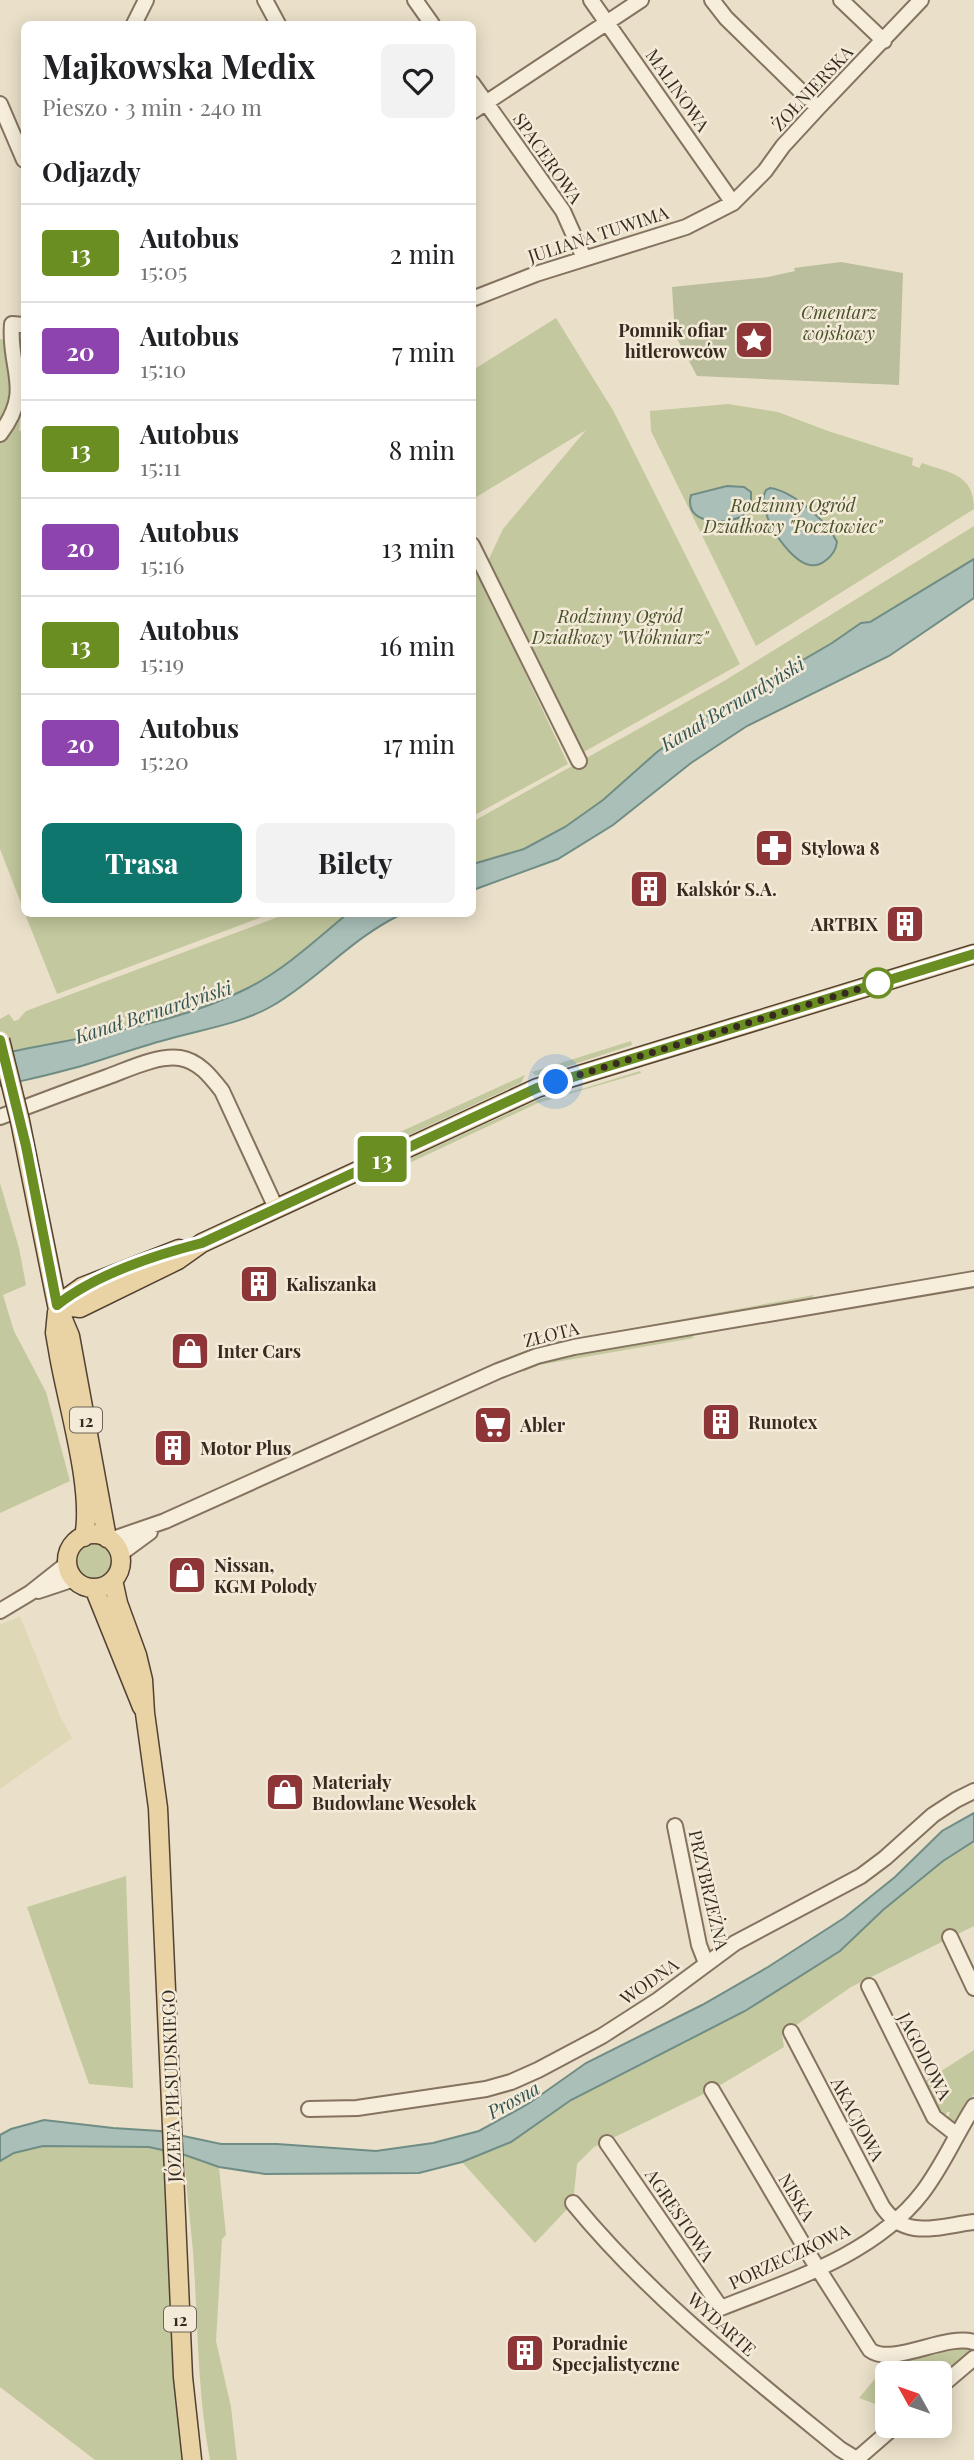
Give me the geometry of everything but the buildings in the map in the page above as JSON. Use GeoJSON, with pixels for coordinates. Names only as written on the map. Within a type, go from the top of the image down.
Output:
{"type":"FeatureCollection","features":[{"type":"Feature","properties":{"kind":"main road"},"geometry":{"type":"LineString","coordinates":[[57,1305],[82,1287],[154,1258],[202,1243],[537,1088],[974,954]]}},
{"type":"Feature","properties":{"kind":"main road","name":"12"},"geometry":{"type":"LineString","coordinates":[[0,1040],[20,1121],[57,1305],[70,1336],[112,1544],[121,1565],[113,1580]]}},
{"type":"Feature","properties":{"kind":"main road","name":"12"},"geometry":{"type":"LineString","coordinates":[[57,1305],[56,1342],[83,1484],[86,1520],[84,1537]]}},
{"type":"Feature","properties":{"kind":"main road"},"geometry":{"type":"LineString","coordinates":[[112,1544],[96,1535],[84,1537],[72,1547],[71,1571],[83,1586],[94,1588],[113,1580]]}},
{"type":"Feature","properties":{"kind":"main road","name":"JÓZEFA PIŁSUDSKIEGO"},"geometry":{"type":"LineString","coordinates":[[113,1580],[122,1616],[140,1666],[155,1772],[160,1834],[183,2376],[192,2460]]}},
{"type":"Feature","properties":{"kind":"main road","name":"JÓZEFA PIŁSUDSKIEGO"},"geometry":{"type":"LineString","coordinates":[[94,1588],[145,1713]]}},
{"type":"Feature","properties":{"kind":"street"},"geometry":{"type":"LineString","coordinates":[[136,21],[146,0]]}},
{"type":"Feature","properties":{"kind":"street"},"geometry":{"type":"LineString","coordinates":[[265,0],[276,21]]}},
{"type":"Feature","properties":{"kind":"street"},"geometry":{"type":"LineString","coordinates":[[415,0],[430,21]]}},
{"type":"Feature","properties":{"kind":"street","name":"MALINOWA"},"geometry":{"type":"LineString","coordinates":[[591,0],[733,203]]}},
{"type":"Feature","properties":{"kind":"street"},"geometry":{"type":"LineString","coordinates":[[476,110],[641,0]]}},
{"type":"Feature","properties":{"kind":"street"},"geometry":{"type":"LineString","coordinates":[[712,0],[726,18],[818,108]]}},
{"type":"Feature","properties":{"kind":"street"},"geometry":{"type":"LineString","coordinates":[[841,0],[884,41]]}},
{"type":"Feature","properties":{"kind":"street","name":"ŻOŁNIERSKA"},"geometry":{"type":"LineString","coordinates":[[733,203],[757,180],[783,146],[818,108],[921,0]]}},
{"type":"Feature","properties":{"kind":"street","name":"SPACEROWA"},"geometry":{"type":"LineString","coordinates":[[476,88],[563,211],[584,258]]}},
{"type":"Feature","properties":{"kind":"street"},"geometry":{"type":"LineString","coordinates":[[0,104],[21,153]]}},
{"type":"Feature","properties":{"kind":"street","name":"JULIANA TUWIMA"},"geometry":{"type":"LineString","coordinates":[[476,297],[523,278],[686,227],[733,203]]}},
{"type":"Feature","properties":{"kind":"street"},"geometry":{"type":"LineString","coordinates":[[0,434],[15,411],[19,397],[12,324],[21,325]]}},
{"type":"Feature","properties":{"kind":"street"},"geometry":{"type":"LineString","coordinates":[[476,553],[579,761]]}},
{"type":"Feature","properties":{"kind":"street"},"geometry":{"type":"LineString","coordinates":[[0,1117],[132,1068],[165,1059],[181,1058],[196,1064],[222,1091],[276,1208]]}},
{"type":"Feature","properties":{"kind":"street","name":"ZŁOTA"},"geometry":{"type":"LineString","coordinates":[[112,1544],[537,1356],[574,1347],[974,1279]]}},
{"type":"Feature","properties":{"kind":"street"},"geometry":{"type":"LineString","coordinates":[[0,1611],[71,1571]]}},
{"type":"Feature","properties":{"kind":"street","name":"WODNA"},"geometry":{"type":"LineString","coordinates":[[309,2109],[385,2105],[486,2089],[511,2082],[602,2036],[658,2000],[735,1943],[861,1875],[885,1858],[933,1815],[974,1791]]}},
{"type":"Feature","properties":{"kind":"street","name":"PRZYBRZEŻNA"},"geometry":{"type":"LineString","coordinates":[[675,1826],[699,1945],[706,1963]]}},
{"type":"Feature","properties":{"kind":"street"},"geometry":{"type":"LineString","coordinates":[[950,1937],[974,1988]]}},
{"type":"Feature","properties":{"kind":"street","name":"JAGODOWA"},"geometry":{"type":"LineString","coordinates":[[869,1986],[934,2117],[957,2135]]}},
{"type":"Feature","properties":{"kind":"street","name":"AKACJOWA"},"geometry":{"type":"LineString","coordinates":[[791,2032],[882,2206],[895,2221]]}},
{"type":"Feature","properties":{"kind":"street","name":"NISKA"},"geometry":{"type":"LineString","coordinates":[[712,2090],[870,2350],[883,2356],[956,2341],[974,2342]]}},
{"type":"Feature","properties":{"kind":"street","name":"PORZECZKOWA"},"geometry":{"type":"LineString","coordinates":[[721,2308],[818,2268],[895,2221],[923,2192],[974,2106]]}},
{"type":"Feature","properties":{"kind":"street","name":"AGRESTOWA"},"geometry":{"type":"LineString","coordinates":[[607,2143],[721,2308]]}},
{"type":"Feature","properties":{"kind":"street","name":"WYDARTE"},"geometry":{"type":"LineString","coordinates":[[573,2203],[640,2275],[713,2343],[840,2449],[858,2459]]}},
{"type":"Feature","properties":{"kind":"street"},"geometry":{"type":"LineString","coordinates":[[895,2221],[908,2228],[918,2229],[974,2222]]}},
{"type":"Feature","properties":{"kind":"street"},"geometry":{"type":"LineString","coordinates":[[952,2377],[974,2358]]}},
{"type":"Feature","properties":{"kind":"street"},"geometry":{"type":"LineString","coordinates":[[858,2459],[882,2438]]}},
{"type":"Feature","properties":{"kind":"shaded area"},"geometry":{"type":"Polygon","coordinates":[[[20,1616],[61,1718],[72,1738],[0,1789],[0,1625],[20,1616]]]}},
{"type":"Feature","properties":{"kind":"green space","name":"Cmentarz wojskowy"},"geometry":{"type":"Polygon","coordinates":[[[841,262],[903,273],[899,385],[697,376],[675,335],[672,287],[768,277],[795,271],[794,268],[841,262]]]}},
{"type":"Feature","properties":{"kind":"green space","name":"Rodzinny Ogród Działkowy \"Włókniarz\""},"geometry":{"type":"Polygon","coordinates":[[[556,318],[614,412],[740,664],[582,753],[488,561],[503,529],[586,430],[476,497],[476,368],[556,318]]]}},
{"type":"Feature","properties":{"kind":"green space"},"geometry":{"type":"Polygon","coordinates":[[[0,339],[5,340],[21,382],[21,903],[0,849],[0,339]]]}},
{"type":"Feature","properties":{"kind":"green space","name":"Rodzinny Ogród Działkowy \"Pocztowiec\""},"geometry":{"type":"Polygon","coordinates":[[[728,404],[778,412],[913,458],[912,465],[919,468],[922,463],[951,473],[970,488],[974,509],[756,646],[651,431],[650,411],[728,404]]]}},
{"type":"Feature","properties":{"kind":"green space"},"geometry":{"type":"Polygon","coordinates":[[[974,526],[974,559],[870,622],[861,623],[704,718],[657,752],[603,800],[565,827],[524,849],[476,863],[476,820],[724,681],[974,526]]]}},
{"type":"Feature","properties":{"kind":"green space"},"geometry":{"type":"Polygon","coordinates":[[[476,568],[568,764],[476,814],[476,568]]]}},
{"type":"Feature","properties":{"kind":"green space"},"geometry":{"type":"Polygon","coordinates":[[[26,917],[262,917],[57,994],[26,917]]]}},
{"type":"Feature","properties":{"kind":"green space"},"geometry":{"type":"Polygon","coordinates":[[[278,917],[343,917],[275,972],[219,1001],[127,1029],[0,1054],[0,1019],[9,1014],[14,1021],[18,1020],[26,1011],[278,917]]]}},
{"type":"Feature","properties":{"kind":"green space"},"geometry":{"type":"Polygon","coordinates":[[[631,1041],[632,1045],[542,1075],[532,1072],[631,1041]]]}},
{"type":"Feature","properties":{"kind":"green space"},"geometry":{"type":"Polygon","coordinates":[[[640,1071],[641,1073],[538,1103],[375,1179],[373,1175],[540,1099],[640,1071]]]}},
{"type":"Feature","properties":{"kind":"green space"},"geometry":{"type":"Polygon","coordinates":[[[525,1075],[521,1083],[379,1149],[368,1152],[365,1148],[525,1075]]]}},
{"type":"Feature","properties":{"kind":"green space"},"geometry":{"type":"Polygon","coordinates":[[[0,1183],[19,1248],[26,1285],[3,1295],[14,1331],[46,1392],[70,1481],[0,1513],[0,1183]]]}},
{"type":"Feature","properties":{"kind":"green space"},"geometry":{"type":"Polygon","coordinates":[[[814,1295],[811,1299],[578,1341],[465,1377],[515,1355],[557,1342],[814,1295]]]}},
{"type":"Feature","properties":{"kind":"green space"},"geometry":{"type":"Polygon","coordinates":[[[690,1332],[694,1338],[539,1365],[523,1372],[525,1367],[560,1356],[690,1332]]]}},
{"type":"Feature","properties":{"kind":"green space"},"geometry":{"type":"Polygon","coordinates":[[[94,1544],[106,1549],[111,1561],[106,1573],[94,1578],[82,1573],[77,1561],[82,1549],[94,1544]]]}},
{"type":"Feature","properties":{"kind":"green space"},"geometry":{"type":"Polygon","coordinates":[[[974,1841],[974,1926],[851,1987],[782,2035],[784,2047],[712,2090],[594,2147],[577,2164],[573,2203],[535,2243],[462,2162],[508,2143],[571,2100],[745,2011],[840,1951],[882,1911],[943,1861],[974,1841]]]}},
{"type":"Feature","properties":{"kind":"green space"},"geometry":{"type":"Polygon","coordinates":[[[126,1876],[133,2088],[89,2084],[27,1907],[126,1876]]]}},
{"type":"Feature","properties":{"kind":"green space"},"geometry":{"type":"Polygon","coordinates":[[[974,2050],[974,2094],[956,2122],[951,2123],[947,2120],[950,2112],[947,2112],[945,2118],[924,2082],[974,2050]]]}},
{"type":"Feature","properties":{"kind":"green space"},"geometry":{"type":"Polygon","coordinates":[[[43,2146],[149,2147],[166,2150],[187,2460],[95,2460],[0,2387],[0,2161],[14,2153],[43,2146]]]}},
{"type":"Feature","properties":{"kind":"green space"},"geometry":{"type":"Polygon","coordinates":[[[184,2155],[219,2167],[226,2235],[222,2239],[216,2341],[231,2407],[237,2460],[210,2460],[200,2382],[193,2251],[184,2155]]]}},
{"type":"Feature","properties":{"kind":"green space"},"geometry":{"type":"Polygon","coordinates":[[[947,2346],[972,2347],[972,2352],[952,2371],[952,2361],[897,2361],[904,2356],[947,2346]]]}},
{"type":"Feature","properties":{"kind":"green space"},"geometry":{"type":"Polygon","coordinates":[[[875,2379],[875,2404],[859,2398],[875,2379]]]}},
{"type":"Feature","properties":{"kind":"water"},"geometry":{"type":"Polygon","coordinates":[[[727,486],[744,487],[751,492],[751,503],[743,516],[717,521],[699,517],[693,512],[690,505],[691,495],[727,486]]]}},
{"type":"Feature","properties":{"kind":"water"},"geometry":{"type":"Polygon","coordinates":[[[770,488],[799,501],[826,526],[837,542],[832,555],[820,564],[810,565],[793,555],[769,521],[764,499],[766,490],[770,488]]]}},
{"type":"Feature","properties":{"kind":"water","name":"Kanał Bernardyński"},"geometry":{"type":"Polygon","coordinates":[[[974,559],[974,598],[889,656],[747,726],[691,763],[613,825],[558,859],[476,889],[476,863],[524,849],[565,827],[603,800],[657,752],[704,718],[861,623],[870,622],[974,559]]]}},
{"type":"Feature","properties":{"kind":"water"},"geometry":{"type":"Polygon","coordinates":[[[343,917],[397,917],[367,935],[305,984],[260,1012],[77,1067],[0,1086],[0,1054],[127,1029],[189,1012],[248,988],[300,954],[343,917]]]}},
{"type":"Feature","properties":{"kind":"water"},"geometry":{"type":"Polygon","coordinates":[[[974,1813],[974,1841],[943,1861],[883,1910],[840,1951],[745,2011],[571,2100],[511,2142],[462,2162],[419,2173],[265,2174],[219,2167],[185,2155],[149,2147],[43,2146],[14,2153],[0,2161],[0,2135],[11,2129],[44,2120],[160,2131],[221,2144],[277,2144],[376,2151],[433,2143],[479,2131],[528,2104],[586,2063],[702,2005],[768,1967],[844,1918],[895,1877],[942,1831],[974,1813]]]}},
{"type":"Feature","properties":{"kind":"bus line","name":"13"},"geometry":{"type":"LineString","coordinates":[[0,1040],[26,1146],[57,1305],[82,1287],[154,1258],[202,1243],[537,1088],[974,954]]}},
{"type":"Feature","properties":{"kind":"place","name":"Pomnik ofiar hitlerowców"},"geometry":{"type":"Point","coordinates":[754,340]}},
{"type":"Feature","properties":{"kind":"place","name":"Stylowa 8"},"geometry":{"type":"Point","coordinates":[774,848]}},
{"type":"Feature","properties":{"kind":"place","name":"Kalskór S.A."},"geometry":{"type":"Point","coordinates":[649,889]}},
{"type":"Feature","properties":{"kind":"place","name":"ARTBIX"},"geometry":{"type":"Point","coordinates":[905,924]}},
{"type":"Feature","properties":{"kind":"place","name":"Kaliszanka"},"geometry":{"type":"Point","coordinates":[259,1284]}},
{"type":"Feature","properties":{"kind":"place","name":"Inter Cars"},"geometry":{"type":"Point","coordinates":[190,1351]}},
{"type":"Feature","properties":{"kind":"place","name":"Runotex"},"geometry":{"type":"Point","coordinates":[721,1422]}},
{"type":"Feature","properties":{"kind":"place","name":"Abler"},"geometry":{"type":"Point","coordinates":[493,1425]}},
{"type":"Feature","properties":{"kind":"place","name":"Motor Plus"},"geometry":{"type":"Point","coordinates":[173,1448]}},
{"type":"Feature","properties":{"kind":"place","name":"Nissan, KGM Polody"},"geometry":{"type":"Point","coordinates":[187,1575]}},
{"type":"Feature","properties":{"kind":"place","name":"Materiały Budowlane Wesołek"},"geometry":{"type":"Point","coordinates":[285,1792]}},
{"type":"Feature","properties":{"kind":"place","name":"Poradnie Specjalistyczne"},"geometry":{"type":"Point","coordinates":[525,2353]}},
{"type":"Feature","properties":{"kind":"route"},"geometry":{"type":"LineString","coordinates":[[556,1082],[878,983]]}},
{"type":"Feature","properties":{"kind":"water label","name":"Prosna"},"geometry":{"type":"Point","coordinates":[513,2099]}}]}
